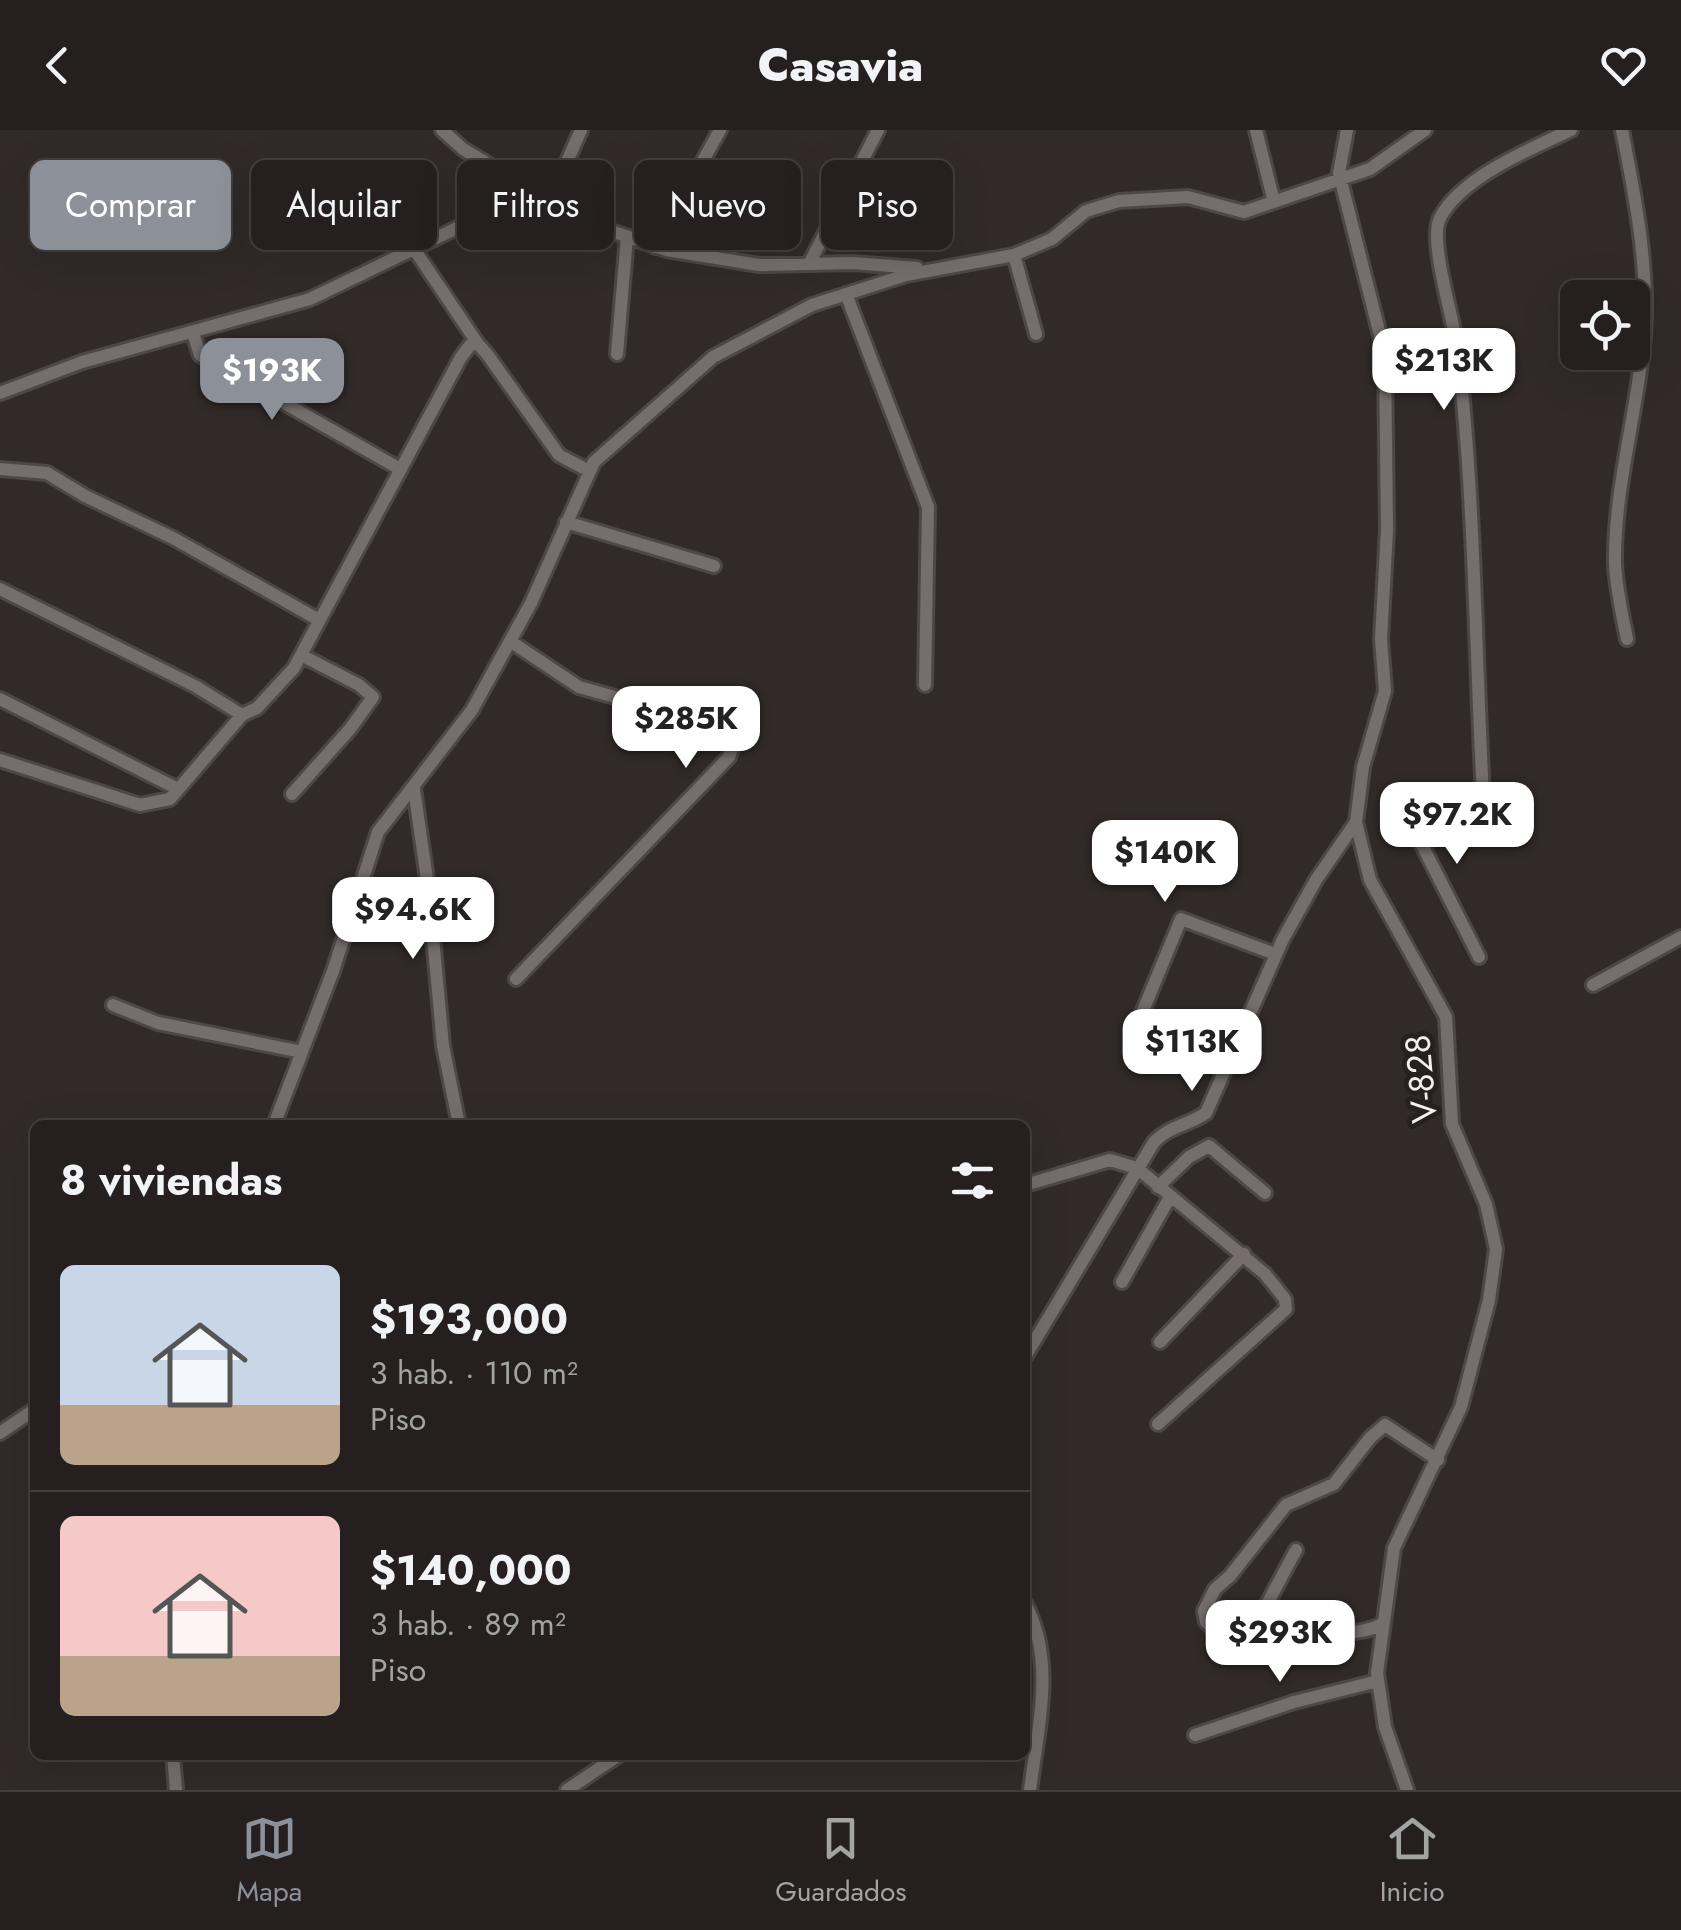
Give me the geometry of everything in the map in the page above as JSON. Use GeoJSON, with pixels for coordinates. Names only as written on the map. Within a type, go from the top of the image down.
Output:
{"type":"FeatureCollection","features":[{"type":"Feature","properties":{"kind":"street"},"geometry":{"type":"LineString","coordinates":[[442,130],[481,160]]}},
{"type":"Feature","properties":{"kind":"street"},"geometry":{"type":"LineString","coordinates":[[568,160],[581,130]]}},
{"type":"Feature","properties":{"kind":"street"},"geometry":{"type":"LineString","coordinates":[[703,160],[720,130]]}},
{"type":"Feature","properties":{"kind":"street"},"geometry":{"type":"LineString","coordinates":[[809,264],[878,130]]}},
{"type":"Feature","properties":{"kind":"street"},"geometry":{"type":"LineString","coordinates":[[1256,130],[1274,202]]}},
{"type":"Feature","properties":{"kind":"street"},"geometry":{"type":"LineString","coordinates":[[1341,181],[1347,130]]}},
{"type":"Feature","properties":{"kind":"street"},"geometry":{"type":"LineString","coordinates":[[276,1120],[333,972],[378,832],[472,710],[531,603],[594,462],[713,357],[812,304],[935,270],[1014,255],[1052,239],[1086,211],[1120,201],[1188,198],[1244,212],[1370,169],[1424,130]]}},
{"type":"Feature","properties":{"kind":"street"},"geometry":{"type":"LineString","coordinates":[[1479,957],[1421,842],[1418,821],[1437,805],[1483,795],[1468,440],[1457,342],[1435,242],[1439,219],[1471,182],[1572,130]]}},
{"type":"Feature","properties":{"kind":"street"},"geometry":{"type":"LineString","coordinates":[[1622,130],[1644,285],[1644,336],[1615,563],[1627,639]]}},
{"type":"Feature","properties":{"kind":"street","name":"V-828"},"geometry":{"type":"LineString","coordinates":[[1341,181],[1384,355],[1386,530],[1381,639],[1385,691],[1363,766],[1356,822],[1370,880],[1446,1017],[1452,1124],[1486,1204],[1496,1249],[1490,1300],[1461,1407],[1394,1548],[1378,1681],[1385,1727],[1402,1788]]}},
{"type":"Feature","properties":{"kind":"street"},"geometry":{"type":"LineString","coordinates":[[614,231],[634,239]]}},
{"type":"Feature","properties":{"kind":"street"},"geometry":{"type":"LineString","coordinates":[[616,354],[627,236]]}},
{"type":"Feature","properties":{"kind":"street"},"geometry":{"type":"LineString","coordinates":[[0,393],[82,362],[310,299],[412,250]]}},
{"type":"Feature","properties":{"kind":"street"},"geometry":{"type":"LineString","coordinates":[[415,250],[559,455],[589,471]]}},
{"type":"Feature","properties":{"kind":"street"},"geometry":{"type":"LineString","coordinates":[[672,250],[760,265],[853,264],[935,270]]}},
{"type":"Feature","properties":{"kind":"street"},"geometry":{"type":"LineString","coordinates":[[1014,255],[1036,334]]}},
{"type":"Feature","properties":{"kind":"street"},"geometry":{"type":"LineString","coordinates":[[846,294],[928,507],[925,685]]}},
{"type":"Feature","properties":{"kind":"street"},"geometry":{"type":"LineString","coordinates":[[193,333],[200,355],[400,469]]}},
{"type":"Feature","properties":{"kind":"street"},"geometry":{"type":"LineString","coordinates":[[0,760],[140,806],[170,798],[242,715],[257,708],[294,668],[460,356],[471,344],[478,344]]}},
{"type":"Feature","properties":{"kind":"street"},"geometry":{"type":"LineString","coordinates":[[0,470],[47,473],[319,620]]}},
{"type":"Feature","properties":{"kind":"street"},"geometry":{"type":"LineString","coordinates":[[566,522],[714,566]]}},
{"type":"Feature","properties":{"kind":"street"},"geometry":{"type":"LineString","coordinates":[[0,589],[195,686],[242,715]]}},
{"type":"Feature","properties":{"kind":"street"},"geometry":{"type":"LineString","coordinates":[[510,641],[579,687],[719,726],[730,730],[734,743],[729,757],[516,979]]}},
{"type":"Feature","properties":{"kind":"street"},"geometry":{"type":"LineString","coordinates":[[292,794],[373,697],[359,684],[301,655]]}},
{"type":"Feature","properties":{"kind":"street"},"geometry":{"type":"LineString","coordinates":[[0,699],[178,789]]}},
{"type":"Feature","properties":{"kind":"street"},"geometry":{"type":"LineString","coordinates":[[414,788],[430,893],[443,1046],[457,1120]]}},
{"type":"Feature","properties":{"kind":"street"},"geometry":{"type":"LineString","coordinates":[[1030,1348],[1136,1168],[1168,1128],[1192,1122],[1206,1112],[1275,954],[1316,880],[1356,822]]}},
{"type":"Feature","properties":{"kind":"street"},"geometry":{"type":"LineString","coordinates":[[1135,1030],[1182,919],[1275,954]]}},
{"type":"Feature","properties":{"kind":"street"},"geometry":{"type":"LineString","coordinates":[[1593,985],[1681,937]]}},
{"type":"Feature","properties":{"kind":"street"},"geometry":{"type":"LineString","coordinates":[[114,1005],[158,1023],[302,1052]]}},
{"type":"Feature","properties":{"kind":"street"},"geometry":{"type":"LineString","coordinates":[[1158,1187],[1189,1156],[1209,1146],[1266,1193]]}},
{"type":"Feature","properties":{"kind":"street"},"geometry":{"type":"LineString","coordinates":[[1030,1184],[1110,1160],[1136,1168],[1244,1254],[1285,1299],[1286,1309],[1158,1424]]}},
{"type":"Feature","properties":{"kind":"street"},"geometry":{"type":"LineString","coordinates":[[1122,1282],[1170,1197]]}},
{"type":"Feature","properties":{"kind":"street"},"geometry":{"type":"LineString","coordinates":[[1160,1342],[1244,1254]]}},
{"type":"Feature","properties":{"kind":"street"},"geometry":{"type":"LineString","coordinates":[[0,1433],[30,1412]]}},
{"type":"Feature","properties":{"kind":"street"},"geometry":{"type":"LineString","coordinates":[[1296,1550],[1266,1606],[1213,1628],[1206,1622],[1204,1612],[1215,1588],[1230,1576],[1286,1505],[1334,1484],[1385,1424],[1438,1460]]}},
{"type":"Feature","properties":{"kind":"street"},"geometry":{"type":"LineString","coordinates":[[1266,1606],[1315,1630],[1360,1632],[1383,1624]]}},
{"type":"Feature","properties":{"kind":"street"},"geometry":{"type":"LineString","coordinates":[[1030,1614],[1038,1631],[1043,1664],[1030,1790]]}},
{"type":"Feature","properties":{"kind":"street"},"geometry":{"type":"LineString","coordinates":[[1195,1736],[1294,1702],[1378,1681]]}},
{"type":"Feature","properties":{"kind":"street"},"geometry":{"type":"LineString","coordinates":[[173,1760],[176,1790]]}},
{"type":"Feature","properties":{"kind":"street"},"geometry":{"type":"LineString","coordinates":[[567,1790],[611,1760]]}}]}
